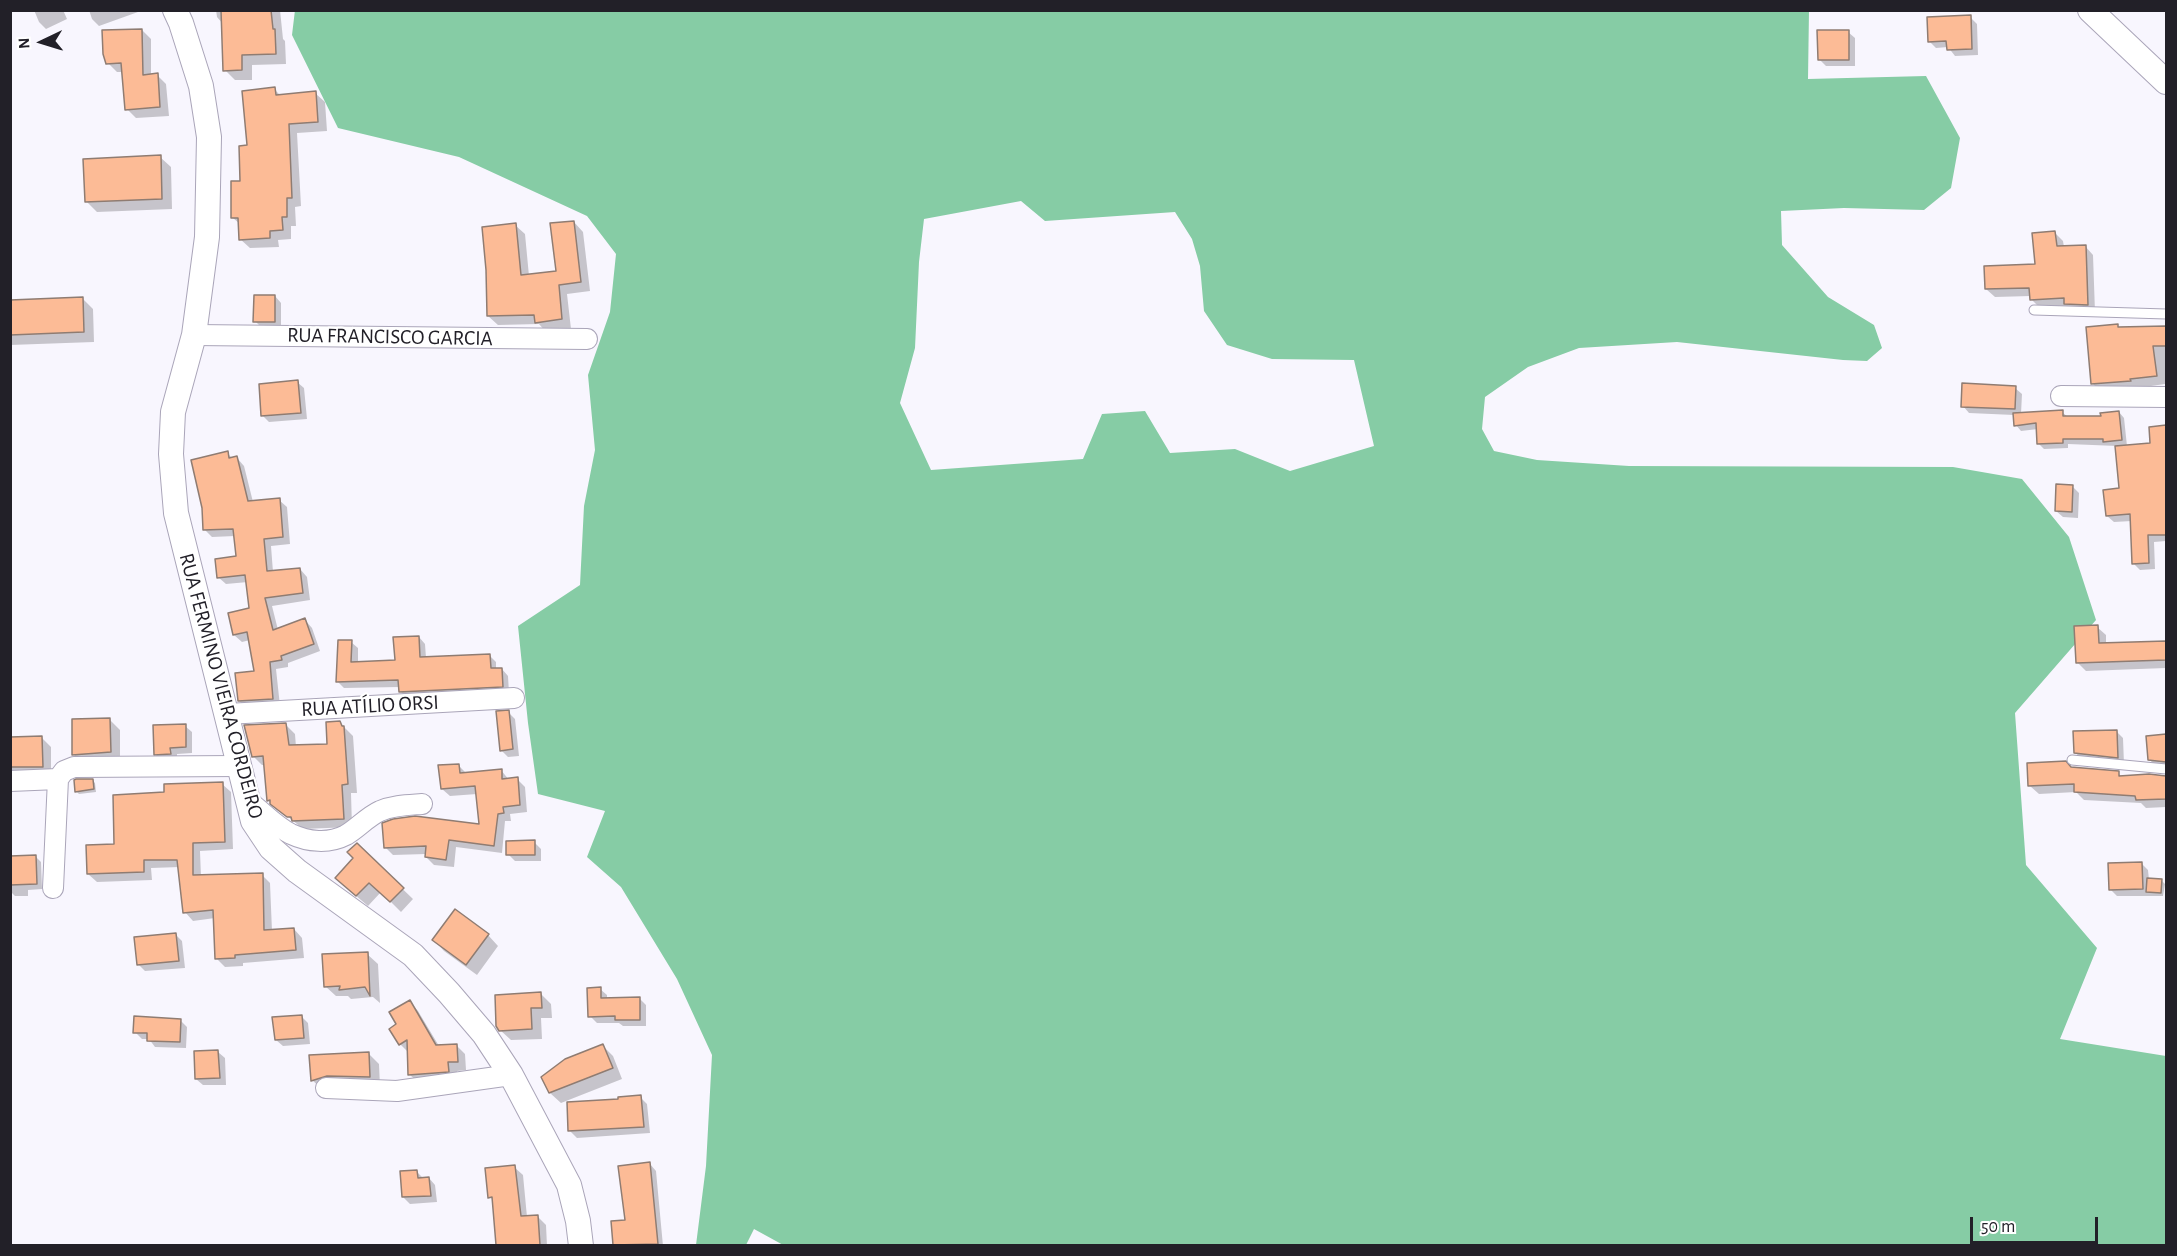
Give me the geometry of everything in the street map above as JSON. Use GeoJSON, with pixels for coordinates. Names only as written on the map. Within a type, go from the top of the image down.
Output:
{"type":"FeatureCollection","features":[{"type":"Feature","properties":{"kind":"street","name":"RUA FERMINO VIEIRA CORDEIRO"},"geometry":{"type":"LineString","coordinates":[[175,10],[201,86],[210,137],[207,237],[194,335],[173,412],[171,454],[176,513],[253,821],[271,848],[297,872],[412,955],[484,1034],[511,1075],[569,1185],[581,1245]]}},
{"type":"Feature","properties":{"kind":"street"},"geometry":{"type":"LineString","coordinates":[[2090,10],[2166,82]]}},
{"type":"Feature","properties":{"kind":"street","name":"RUA FRANCISCO GARCIA"},"geometry":{"type":"LineString","coordinates":[[194,335],[587,339]]}},
{"type":"Feature","properties":{"kind":"street"},"geometry":{"type":"LineString","coordinates":[[2061,396],[2166,397]]}},
{"type":"Feature","properties":{"kind":"street","name":"RUA ATÍLIO ORSI"},"geometry":{"type":"LineString","coordinates":[[227,714],[514,698]]}},
{"type":"Feature","properties":{"kind":"street"},"geometry":{"type":"LineString","coordinates":[[54,888],[58,779],[64,771],[74,766],[238,766]]}},
{"type":"Feature","properties":{"kind":"street"},"geometry":{"type":"LineString","coordinates":[[10,781],[58,779]]}},
{"type":"Feature","properties":{"kind":"street"},"geometry":{"type":"LineString","coordinates":[[247,800],[290,833],[302,839],[317,842],[345,835],[385,809],[422,804]]}},
{"type":"Feature","properties":{"kind":"street"},"geometry":{"type":"LineString","coordinates":[[326,1088],[397,1090],[511,1075]]}},
{"type":"Feature","properties":{"kind":"lane"},"geometry":{"type":"LineString","coordinates":[[2034,310],[2166,314]]}},
{"type":"Feature","properties":{"kind":"lane"},"geometry":{"type":"LineString","coordinates":[[2072,760],[2166,769]]}},
{"type":"Feature","properties":{"kind":"green space"},"geometry":{"type":"Polygon","coordinates":[[[295,10],[1809,10],[1808,79],[1926,76],[1960,138],[1951,188],[1924,210],[1844,208],[1781,211],[1782,245],[1828,297],[1874,325],[1882,348],[1867,361],[1677,342],[1579,348],[1528,367],[1485,397],[1482,429],[1494,451],[1537,460],[1629,466],[1953,467],[2022,479],[2069,537],[2096,620],[2015,713],[2026,865],[2097,948],[2060,1039],[2166,1056],[2166,1245],[785,1246],[754,1229],[746,1245],[696,1245],[706,1166],[712,1055],[677,979],[621,887],[587,857],[605,811],[538,794],[518,626],[580,585],[584,506],[595,450],[588,375],[610,312],[616,254],[587,216],[459,157],[338,128],[292,35],[295,10]],[[1021,201],[924,219],[919,262],[915,348],[900,403],[931,470],[1083,459],[1102,414],[1145,411],[1170,453],[1235,449],[1290,471],[1374,446],[1354,360],[1272,359],[1227,345],[1204,311],[1200,266],[1192,239],[1175,212],[1045,221],[1021,201]]]}},
{"type":"Feature","properties":{"kind":"building"},"geometry":{"type":"Polygon","coordinates":[[[221,10],[271,10],[273,29],[275,29],[276,54],[242,55],[242,70],[223,71],[221,10]]]}},
{"type":"Feature","properties":{"kind":"building"},"geometry":{"type":"Polygon","coordinates":[[[1971,15],[1972,49],[1947,50],[1946,41],[1928,42],[1927,17],[1971,15]]]}},
{"type":"Feature","properties":{"kind":"building"},"geometry":{"type":"Polygon","coordinates":[[[142,29],[143,75],[158,73],[160,107],[125,110],[121,63],[106,64],[103,54],[102,30],[142,29]]]}},
{"type":"Feature","properties":{"kind":"building"},"geometry":{"type":"Polygon","coordinates":[[[1817,30],[1849,30],[1849,60],[1818,60],[1817,30]]]}},
{"type":"Feature","properties":{"kind":"building"},"geometry":{"type":"Polygon","coordinates":[[[275,87],[276,95],[316,91],[318,122],[289,124],[292,198],[287,198],[287,217],[282,217],[283,230],[270,231],[270,238],[239,240],[238,218],[231,218],[231,181],[240,181],[239,146],[247,145],[242,91],[275,87]]]}},
{"type":"Feature","properties":{"kind":"building"},"geometry":{"type":"Polygon","coordinates":[[[161,155],[162,199],[85,202],[83,159],[161,155]]]}},
{"type":"Feature","properties":{"kind":"building"},"geometry":{"type":"Polygon","coordinates":[[[574,221],[581,282],[559,285],[562,319],[535,323],[534,315],[487,316],[482,227],[516,223],[521,275],[556,271],[550,223],[574,221]]]}},
{"type":"Feature","properties":{"kind":"building"},"geometry":{"type":"Polygon","coordinates":[[[2055,231],[2057,246],[2086,245],[2088,305],[2064,304],[2064,298],[2030,300],[2029,288],[1985,289],[1984,266],[2035,264],[2032,233],[2055,231]]]}},
{"type":"Feature","properties":{"kind":"building"},"geometry":{"type":"Polygon","coordinates":[[[254,295],[275,295],[275,322],[253,322],[254,295]]]}},
{"type":"Feature","properties":{"kind":"building"},"geometry":{"type":"Polygon","coordinates":[[[83,297],[84,332],[10,335],[10,300],[83,297]]]}},
{"type":"Feature","properties":{"kind":"building"},"geometry":{"type":"Polygon","coordinates":[[[2118,324],[2118,327],[2166,326],[2166,346],[2153,346],[2157,376],[2130,379],[2131,381],[2091,384],[2086,327],[2118,324]]]}},
{"type":"Feature","properties":{"kind":"building"},"geometry":{"type":"Polygon","coordinates":[[[298,380],[301,413],[261,416],[259,384],[298,380]]]}},
{"type":"Feature","properties":{"kind":"building"},"geometry":{"type":"Polygon","coordinates":[[[1962,383],[2016,386],[2015,409],[1961,407],[1962,383]]]}},
{"type":"Feature","properties":{"kind":"building"},"geometry":{"type":"Polygon","coordinates":[[[2063,410],[2063,416],[2101,416],[2100,413],[2119,411],[2122,440],[2103,442],[2103,439],[2063,439],[2063,443],[2037,444],[2036,423],[2014,426],[2013,413],[2063,410]]]}},
{"type":"Feature","properties":{"kind":"building"},"geometry":{"type":"Polygon","coordinates":[[[2166,425],[2166,535],[2148,535],[2149,563],[2132,564],[2130,514],[2106,516],[2103,490],[2119,488],[2115,446],[2150,443],[2149,427],[2166,425]]]}},
{"type":"Feature","properties":{"kind":"building"},"geometry":{"type":"Polygon","coordinates":[[[228,451],[229,458],[237,456],[248,501],[280,498],[283,537],[264,539],[267,571],[300,568],[303,593],[265,598],[273,630],[305,618],[314,644],[281,656],[282,660],[270,662],[273,699],[238,701],[235,673],[254,671],[247,632],[233,635],[228,613],[249,608],[245,575],[217,578],[215,559],[236,556],[233,529],[203,530],[202,508],[191,460],[228,451]]]}},
{"type":"Feature","properties":{"kind":"building"},"geometry":{"type":"Polygon","coordinates":[[[2056,484],[2073,485],[2072,512],[2055,511],[2056,484]]]}},
{"type":"Feature","properties":{"kind":"building"},"geometry":{"type":"Polygon","coordinates":[[[2098,625],[2099,643],[2166,641],[2166,660],[2076,663],[2074,626],[2098,625]]]}},
{"type":"Feature","properties":{"kind":"building"},"geometry":{"type":"Polygon","coordinates":[[[419,636],[420,657],[490,654],[491,668],[502,668],[503,687],[399,692],[398,680],[336,682],[338,640],[352,640],[351,662],[395,660],[393,637],[419,636]]]}},
{"type":"Feature","properties":{"kind":"building"},"geometry":{"type":"Polygon","coordinates":[[[509,710],[513,749],[500,751],[496,711],[509,710]]]}},
{"type":"Feature","properties":{"kind":"building"},"geometry":{"type":"Polygon","coordinates":[[[110,718],[111,752],[72,755],[72,719],[110,718]]]}},
{"type":"Feature","properties":{"kind":"building"},"geometry":{"type":"Polygon","coordinates":[[[340,721],[344,726],[348,784],[342,785],[344,819],[292,821],[291,817],[287,817],[270,804],[270,800],[267,801],[263,756],[252,757],[244,725],[286,723],[289,745],[327,744],[326,722],[340,721]]]}},
{"type":"Feature","properties":{"kind":"building"},"geometry":{"type":"Polygon","coordinates":[[[186,724],[186,747],[170,748],[171,754],[154,755],[153,725],[186,724]]]}},
{"type":"Feature","properties":{"kind":"building"},"geometry":{"type":"Polygon","coordinates":[[[2117,730],[2118,758],[2074,753],[2073,731],[2117,730]]]}},
{"type":"Feature","properties":{"kind":"building"},"geometry":{"type":"Polygon","coordinates":[[[2166,734],[2166,762],[2148,760],[2146,736],[2166,734]]]}},
{"type":"Feature","properties":{"kind":"building"},"geometry":{"type":"Polygon","coordinates":[[[42,736],[43,767],[10,767],[10,737],[42,736]]]}},
{"type":"Feature","properties":{"kind":"building"},"geometry":{"type":"Polygon","coordinates":[[[2066,761],[2071,767],[2119,771],[2119,776],[2149,774],[2166,776],[2166,799],[2136,800],[2135,796],[2074,792],[2074,784],[2028,786],[2027,763],[2066,761]]]}},
{"type":"Feature","properties":{"kind":"building"},"geometry":{"type":"Polygon","coordinates":[[[459,764],[460,773],[502,769],[502,779],[518,777],[520,805],[503,807],[504,813],[498,814],[494,846],[449,840],[446,860],[425,857],[426,846],[384,848],[382,823],[393,819],[415,816],[479,824],[475,786],[441,789],[438,765],[459,764]]]}},
{"type":"Feature","properties":{"kind":"building"},"geometry":{"type":"Polygon","coordinates":[[[93,779],[94,789],[75,792],[74,780],[93,779]]]}},
{"type":"Feature","properties":{"kind":"building"},"geometry":{"type":"Polygon","coordinates":[[[223,782],[225,842],[193,843],[193,875],[263,873],[264,930],[294,928],[296,950],[215,959],[213,910],[183,913],[177,860],[144,860],[144,872],[87,874],[86,845],[114,844],[113,795],[164,792],[164,784],[223,782]]]}},
{"type":"Feature","properties":{"kind":"building"},"geometry":{"type":"Polygon","coordinates":[[[535,840],[535,855],[506,855],[506,841],[535,840]]]}},
{"type":"Feature","properties":{"kind":"building"},"geometry":{"type":"Polygon","coordinates":[[[357,843],[404,888],[390,902],[369,883],[356,896],[335,878],[353,858],[347,852],[357,843]]]}},
{"type":"Feature","properties":{"kind":"building"},"geometry":{"type":"Polygon","coordinates":[[[36,855],[37,884],[10,885],[10,856],[36,855]]]}},
{"type":"Feature","properties":{"kind":"building"},"geometry":{"type":"Polygon","coordinates":[[[2142,862],[2143,889],[2109,890],[2108,863],[2142,862]]]}},
{"type":"Feature","properties":{"kind":"building"},"geometry":{"type":"Polygon","coordinates":[[[2147,878],[2162,879],[2161,893],[2146,892],[2147,878]]]}},
{"type":"Feature","properties":{"kind":"building"},"geometry":{"type":"Polygon","coordinates":[[[455,909],[489,934],[466,965],[432,940],[455,909]]]}},
{"type":"Feature","properties":{"kind":"building"},"geometry":{"type":"Polygon","coordinates":[[[176,933],[179,961],[137,965],[134,937],[176,933]]]}},
{"type":"Feature","properties":{"kind":"building"},"geometry":{"type":"Polygon","coordinates":[[[368,952],[370,996],[365,987],[339,990],[340,986],[324,987],[322,954],[368,952]]]}},
{"type":"Feature","properties":{"kind":"building"},"geometry":{"type":"Polygon","coordinates":[[[601,987],[601,998],[640,997],[640,1020],[615,1020],[615,1016],[588,1017],[587,988],[601,987]]]}},
{"type":"Feature","properties":{"kind":"building"},"geometry":{"type":"Polygon","coordinates":[[[541,992],[542,1008],[531,1008],[532,1029],[499,1031],[496,1026],[495,995],[541,992]]]}},
{"type":"Feature","properties":{"kind":"building"},"geometry":{"type":"Polygon","coordinates":[[[410,1000],[436,1045],[457,1044],[458,1062],[448,1062],[449,1072],[408,1075],[407,1040],[399,1045],[389,1029],[396,1024],[389,1012],[410,1000]]]}},
{"type":"Feature","properties":{"kind":"building"},"geometry":{"type":"Polygon","coordinates":[[[302,1015],[304,1038],[275,1040],[272,1017],[302,1015]]]}},
{"type":"Feature","properties":{"kind":"building"},"geometry":{"type":"Polygon","coordinates":[[[134,1016],[181,1019],[180,1042],[147,1041],[147,1033],[133,1033],[134,1016]]]}},
{"type":"Feature","properties":{"kind":"building"},"geometry":{"type":"Polygon","coordinates":[[[603,1044],[613,1068],[549,1093],[541,1077],[565,1059],[603,1044]]]}},
{"type":"Feature","properties":{"kind":"building"},"geometry":{"type":"Polygon","coordinates":[[[218,1050],[220,1078],[195,1079],[194,1051],[218,1050]]]}},
{"type":"Feature","properties":{"kind":"building"},"geometry":{"type":"Polygon","coordinates":[[[369,1052],[370,1077],[327,1076],[311,1081],[309,1055],[369,1052]]]}},
{"type":"Feature","properties":{"kind":"building"},"geometry":{"type":"Polygon","coordinates":[[[641,1095],[644,1127],[568,1131],[567,1102],[618,1099],[618,1097],[641,1095]]]}},
{"type":"Feature","properties":{"kind":"building"},"geometry":{"type":"Polygon","coordinates":[[[650,1162],[658,1244],[613,1245],[611,1221],[625,1220],[618,1166],[650,1162]]]}},
{"type":"Feature","properties":{"kind":"building"},"geometry":{"type":"Polygon","coordinates":[[[515,1165],[521,1216],[538,1215],[540,1245],[496,1245],[492,1197],[488,1198],[485,1168],[515,1165]]]}},
{"type":"Feature","properties":{"kind":"building"},"geometry":{"type":"Polygon","coordinates":[[[417,1170],[418,1178],[429,1177],[431,1196],[402,1197],[400,1171],[417,1170]]]}}]}
